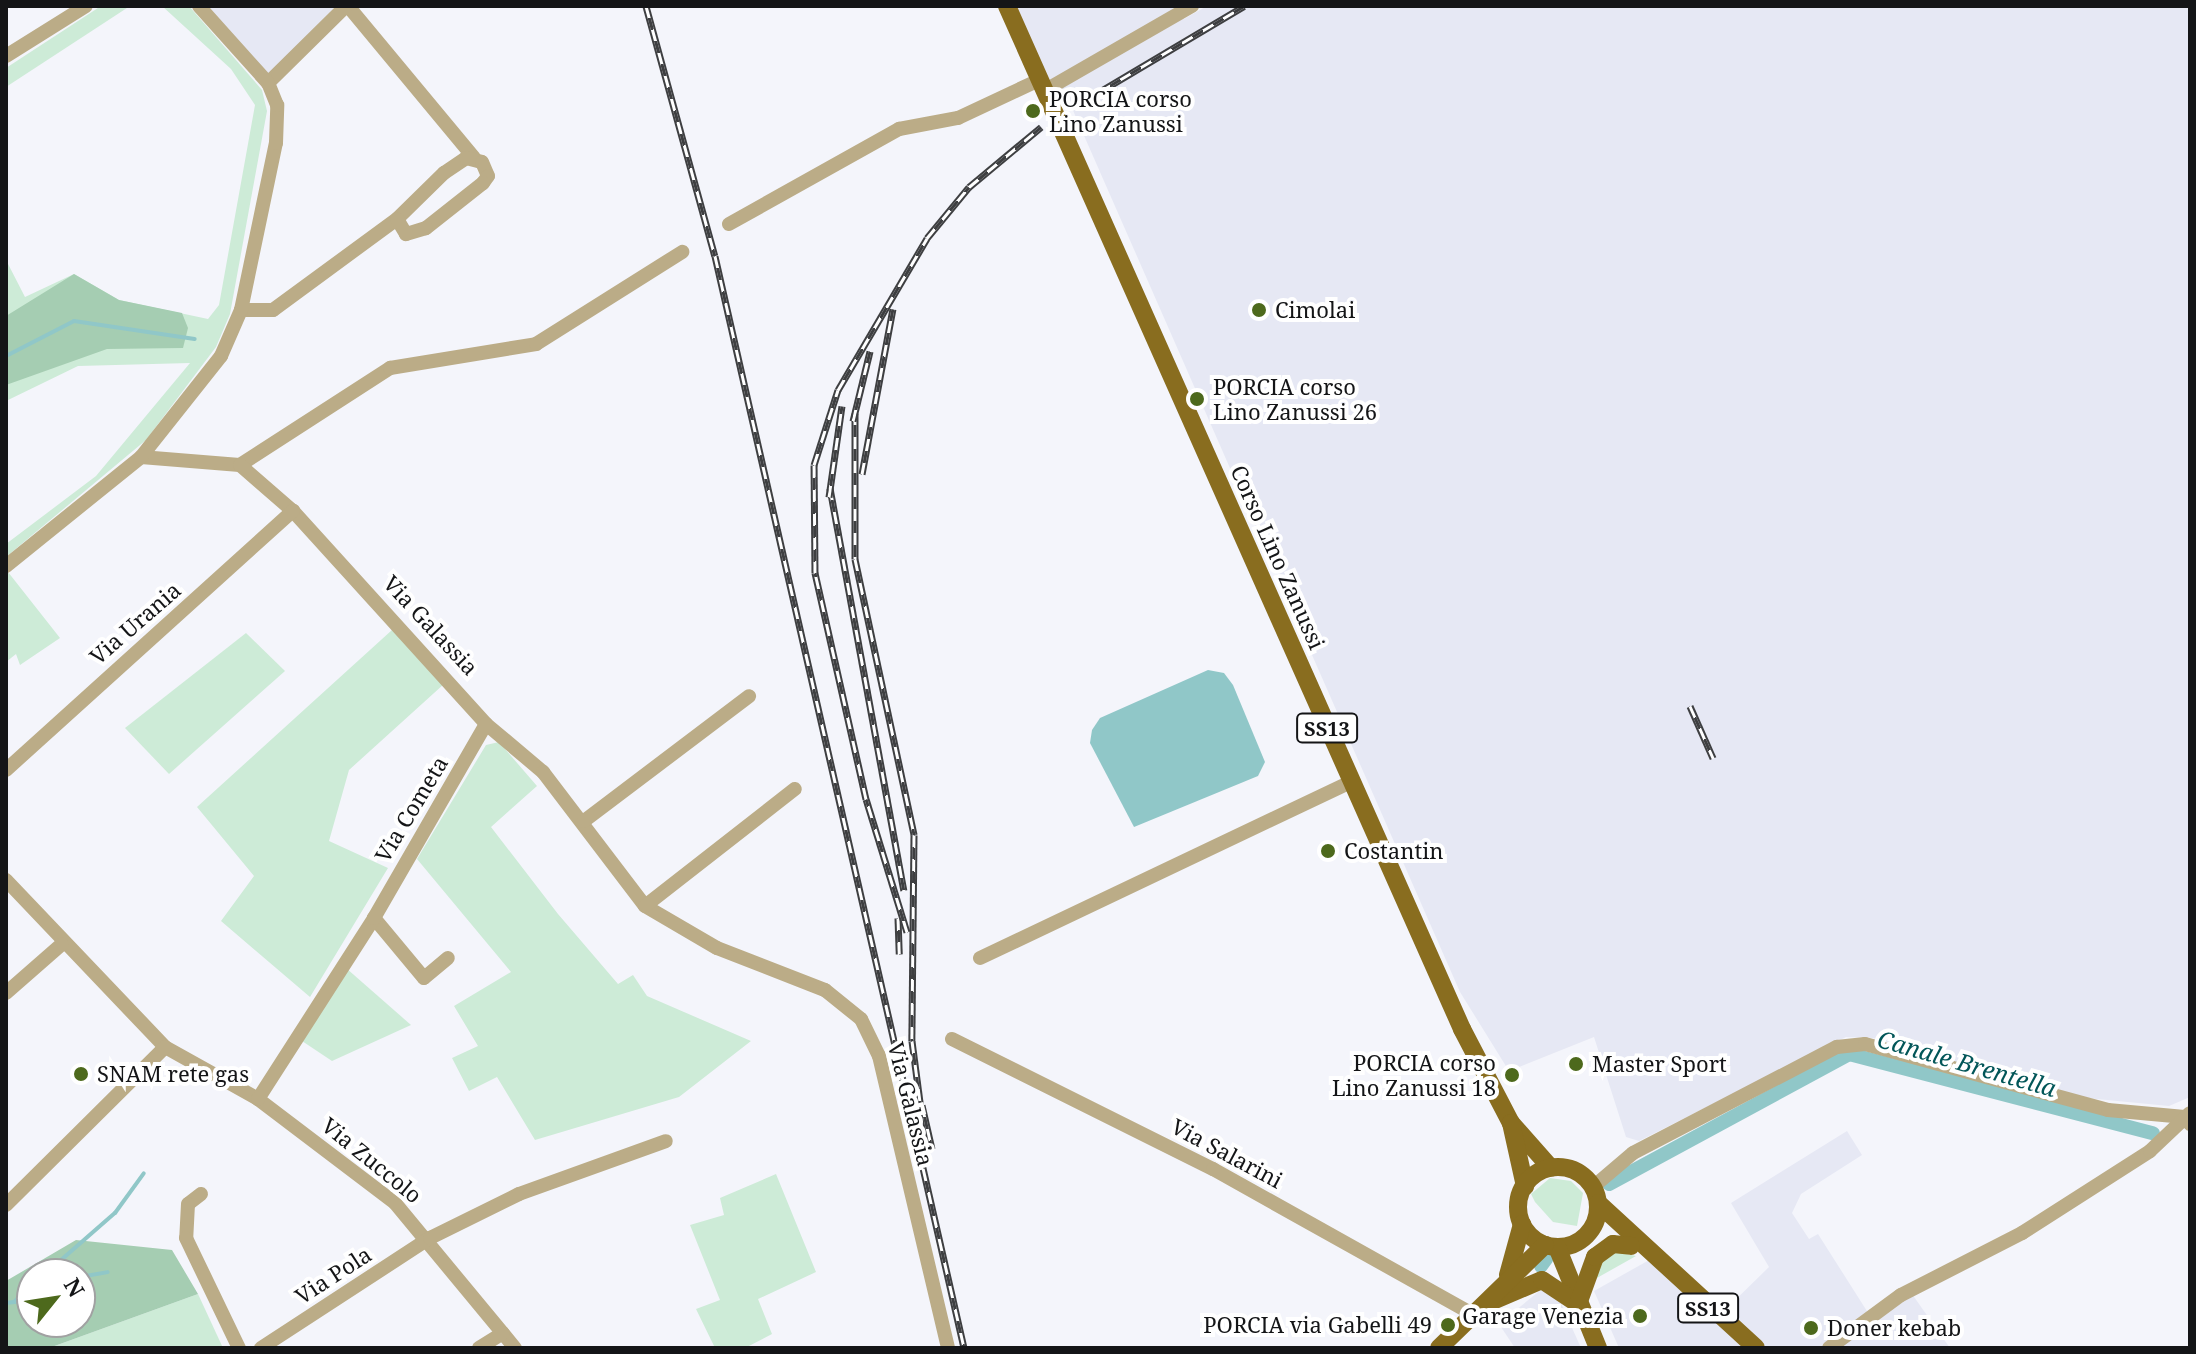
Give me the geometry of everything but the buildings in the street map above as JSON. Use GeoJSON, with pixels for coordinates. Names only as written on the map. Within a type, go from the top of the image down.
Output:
{"type":"FeatureCollection","features":[{"type":"Feature","properties":{"kind":"main road","name":"Corso Lino Zanussi"},"geometry":{"type":"LineString","coordinates":[[1007,6],[1462,1029],[1511,1123],[1551,1168]]}},
{"type":"Feature","properties":{"kind":"main road","name":"Corso Lino Zanussi"},"geometry":{"type":"LineString","coordinates":[[1511,1123],[1525,1186]]}},
{"type":"Feature","properties":{"kind":"main road"},"geometry":{"type":"LineString","coordinates":[[1507,1277],[1522,1224],[1525,1186],[1551,1168],[1579,1173],[1662,1266]]}},
{"type":"Feature","properties":{"kind":"main road"},"geometry":{"type":"LineString","coordinates":[[1578,1304],[1585,1237],[1596,1195]]}},
{"type":"Feature","properties":{"kind":"main road"},"geometry":{"type":"LineString","coordinates":[[1522,1224],[1551,1246],[1598,1348]]}},
{"type":"Feature","properties":{"kind":"main road"},"geometry":{"type":"LineString","coordinates":[[1439,1348],[1479,1312],[1507,1277],[1551,1246],[1585,1237],[1631,1246],[1662,1266]]}},
{"type":"Feature","properties":{"kind":"main road"},"geometry":{"type":"LineString","coordinates":[[1578,1304],[1595,1257],[1613,1244],[1631,1246]]}},
{"type":"Feature","properties":{"kind":"main road","name":"SS13"},"geometry":{"type":"LineString","coordinates":[[1662,1266],[1756,1348]]}},
{"type":"Feature","properties":{"kind":"main road"},"geometry":{"type":"LineString","coordinates":[[1479,1312],[1542,1280],[1578,1304]]}},
{"type":"Feature","properties":{"kind":"street"},"geometry":{"type":"LineString","coordinates":[[6,56],[86,6]]}},
{"type":"Feature","properties":{"kind":"street"},"geometry":{"type":"LineString","coordinates":[[6,566],[141,457],[221,356],[241,310],[276,143],[277,105],[268,83],[199,6]]}},
{"type":"Feature","properties":{"kind":"street"},"geometry":{"type":"LineString","coordinates":[[268,83],[347,6],[488,176],[474,191],[414,235],[397,219]]}},
{"type":"Feature","properties":{"kind":"street"},"geometry":{"type":"LineString","coordinates":[[729,224],[899,129],[958,118],[1042,85],[1192,6]]}},
{"type":"Feature","properties":{"kind":"street"},"geometry":{"type":"LineString","coordinates":[[241,310],[273,310],[397,219],[444,173],[474,158]]}},
{"type":"Feature","properties":{"kind":"street"},"geometry":{"type":"LineString","coordinates":[[141,457],[240,465],[390,368],[536,344],[682,252]]}},
{"type":"Feature","properties":{"kind":"street","name":"Via Galassia"},"geometry":{"type":"LineString","coordinates":[[240,465],[293,511],[486,724],[584,821],[645,906],[717,948],[825,990],[861,1019],[879,1056],[948,1348]]}},
{"type":"Feature","properties":{"kind":"street","name":"Via Urania"},"geometry":{"type":"LineString","coordinates":[[6,770],[293,511]]}},
{"type":"Feature","properties":{"kind":"street"},"geometry":{"type":"LineString","coordinates":[[584,821],[749,696]]}},
{"type":"Feature","properties":{"kind":"street","name":"Via Cometa"},"geometry":{"type":"LineString","coordinates":[[258,1099],[374,918],[486,724]]}},
{"type":"Feature","properties":{"kind":"street"},"geometry":{"type":"LineString","coordinates":[[980,958],[1350,782]]}},
{"type":"Feature","properties":{"kind":"street"},"geometry":{"type":"LineString","coordinates":[[645,906],[795,789]]}},
{"type":"Feature","properties":{"kind":"street","name":"Via Zuccolo"},"geometry":{"type":"LineString","coordinates":[[6,880],[62,944],[165,1047],[258,1099],[430,1238],[515,1348]]}},
{"type":"Feature","properties":{"kind":"street"},"geometry":{"type":"LineString","coordinates":[[374,918],[424,978],[448,958]]}},
{"type":"Feature","properties":{"kind":"street"},"geometry":{"type":"LineString","coordinates":[[6,993],[62,944]]}},
{"type":"Feature","properties":{"kind":"street","name":"Via Salarini"},"geometry":{"type":"LineString","coordinates":[[952,1039],[1213,1169],[1479,1312]]}},
{"type":"Feature","properties":{"kind":"street"},"geometry":{"type":"LineString","coordinates":[[1596,1195],[1633,1153],[1837,1047],[1865,1044],[2108,1110],[2188,1118]]}},
{"type":"Feature","properties":{"kind":"street"},"geometry":{"type":"LineString","coordinates":[[6,1205],[165,1047]]}},
{"type":"Feature","properties":{"kind":"street"},"geometry":{"type":"LineString","coordinates":[[1829,1348],[1901,1295],[2022,1233],[2168,1137],[2188,1118]]}},
{"type":"Feature","properties":{"kind":"street","name":"Via Pola"},"geometry":{"type":"LineString","coordinates":[[261,1348],[430,1238],[519,1194],[666,1141]]}},
{"type":"Feature","properties":{"kind":"street"},"geometry":{"type":"LineString","coordinates":[[201,1194],[188,1204],[186,1238],[239,1348]]}},
{"type":"Feature","properties":{"kind":"street"},"geometry":{"type":"LineString","coordinates":[[479,1348],[503,1333]]}},
{"type":"Feature","properties":{"kind":"shaded area"},"geometry":{"type":"Polygon","coordinates":[[[206,6],[336,6],[268,75],[206,6]]]}},
{"type":"Feature","properties":{"kind":"shaded area"},"geometry":{"type":"Polygon","coordinates":[[[1011,6],[1176,6],[1184,19],[1207,6],[2190,6],[2190,1097],[2169,1106],[2076,1097],[1873,1038],[1846,1037],[1639,1141],[1626,1137],[1594,1037],[1509,1071],[1460,992],[1064,90],[1046,84],[1011,6]]]}},
{"type":"Feature","properties":{"kind":"shaded area"},"geometry":{"type":"Polygon","coordinates":[[[1847,1131],[1862,1155],[1801,1194],[1792,1213],[1809,1239],[1818,1234],[1872,1319],[1912,1294],[1950,1348],[1760,1348],[1721,1314],[1769,1267],[1731,1203],[1847,1131]]]}},
{"type":"Feature","properties":{"kind":"shaded area"},"geometry":{"type":"Polygon","coordinates":[[[1651,1259],[1751,1348],[1619,1348],[1594,1291],[1651,1259]]]}},
{"type":"Feature","properties":{"kind":"shaded area"},"geometry":{"type":"Polygon","coordinates":[[[1543,1288],[1561,1303],[1581,1348],[1515,1348],[1499,1324],[1543,1288]]]}},
{"type":"Feature","properties":{"kind":"green space"},"geometry":{"type":"Polygon","coordinates":[[[101,6],[130,6],[6,87],[6,68],[101,6]]]}},
{"type":"Feature","properties":{"kind":"green space"},"geometry":{"type":"Polygon","coordinates":[[[162,6],[189,6],[262,90],[267,111],[230,314],[216,347],[146,440],[6,557],[6,544],[96,476],[190,363],[78,366],[6,401],[6,260],[25,297],[74,274],[119,300],[208,319],[219,305],[255,105],[231,69],[162,6]]]}},
{"type":"Feature","properties":{"kind":"green space"},"geometry":{"type":"Polygon","coordinates":[[[74,274],[119,300],[182,313],[188,328],[183,348],[107,349],[6,385],[6,316],[74,274]]]}},
{"type":"Feature","properties":{"kind":"green space"},"geometry":{"type":"Polygon","coordinates":[[[8,572],[60,638],[20,665],[16,654],[6,662],[8,572]]]}},
{"type":"Feature","properties":{"kind":"green space"},"geometry":{"type":"Polygon","coordinates":[[[392,630],[444,684],[349,770],[329,841],[388,868],[310,997],[221,921],[254,876],[197,807],[392,630]]]}},
{"type":"Feature","properties":{"kind":"green space"},"geometry":{"type":"Polygon","coordinates":[[[246,633],[285,671],[169,774],[125,728],[246,633]]]}},
{"type":"Feature","properties":{"kind":"green space"},"geometry":{"type":"Polygon","coordinates":[[[499,742],[537,786],[491,827],[558,914],[618,984],[633,975],[647,996],[751,1041],[679,1097],[535,1140],[497,1077],[469,1091],[452,1058],[478,1046],[454,1006],[511,972],[417,859],[486,745],[499,742]]]}},
{"type":"Feature","properties":{"kind":"green space"},"geometry":{"type":"Polygon","coordinates":[[[346,968],[411,1025],[332,1061],[302,1041],[346,968]]]}},
{"type":"Feature","properties":{"kind":"green space"},"geometry":{"type":"Polygon","coordinates":[[[776,1174],[816,1272],[758,1299],[772,1334],[745,1348],[715,1348],[696,1309],[720,1300],[690,1225],[724,1215],[720,1198],[776,1174]]]}},
{"type":"Feature","properties":{"kind":"green space"},"geometry":{"type":"Polygon","coordinates":[[[1550,1178],[1571,1181],[1583,1193],[1577,1226],[1553,1222],[1535,1202],[1531,1194],[1550,1178]]]}},
{"type":"Feature","properties":{"kind":"green space"},"geometry":{"type":"Polygon","coordinates":[[[76,1240],[172,1250],[198,1294],[96,1331],[96,1258],[45,1258],[76,1240]]]}},
{"type":"Feature","properties":{"kind":"green space"},"geometry":{"type":"Polygon","coordinates":[[[1617,1252],[1636,1256],[1588,1283],[1597,1262],[1617,1252]]]}},
{"type":"Feature","properties":{"kind":"green space"},"geometry":{"type":"Polygon","coordinates":[[[16,1275],[16,1338],[77,1338],[49,1348],[6,1348],[6,1281],[16,1275]]]}},
{"type":"Feature","properties":{"kind":"green space"},"geometry":{"type":"Polygon","coordinates":[[[198,1294],[223,1348],[49,1348],[77,1338],[96,1338],[96,1331],[198,1294]]]}},
{"type":"Feature","properties":{"kind":"water"},"geometry":{"type":"Polygon","coordinates":[[[1208,670],[1224,673],[1233,685],[1265,762],[1258,776],[1134,827],[1090,743],[1092,730],[1100,718],[1208,670]]]}},
{"type":"Feature","properties":{"kind":"waterway"},"geometry":{"type":"LineString","coordinates":[[6,356],[74,321],[195,339]]}},
{"type":"Feature","properties":{"kind":"waterway","name":"Canale Brentella"},"geometry":{"type":"LineString","coordinates":[[1609,1184],[1849,1054],[2153,1133]]}},
{"type":"Feature","properties":{"kind":"waterway"},"geometry":{"type":"LineString","coordinates":[[63,1258],[115,1213],[144,1173]]}},
{"type":"Feature","properties":{"kind":"waterway","name":"Canale Brentella"},"geometry":{"type":"LineString","coordinates":[[1541,1266],[1546,1259]]}},
{"type":"Feature","properties":{"kind":"waterway"},"geometry":{"type":"LineString","coordinates":[[96,1274],[108,1272]]}},
{"type":"Feature","properties":{"kind":"waterway"},"geometry":{"type":"LineString","coordinates":[[6,1303],[16,1302]]}},
{"type":"Feature","properties":{"kind":"railway"},"geometry":{"type":"LineString","coordinates":[[646,6],[715,256],[964,1348]]}},
{"type":"Feature","properties":{"kind":"railway"},"geometry":{"type":"LineString","coordinates":[[1079,104],[1244,6]]}},
{"type":"Feature","properties":{"kind":"railway"},"geometry":{"type":"LineString","coordinates":[[907,932],[866,799],[815,573],[814,465],[838,390],[927,238],[969,187],[1041,127]]}},
{"type":"Feature","properties":{"kind":"railway"},"geometry":{"type":"LineString","coordinates":[[862,474],[893,309]]}},
{"type":"Feature","properties":{"kind":"railway"},"geometry":{"type":"LineString","coordinates":[[853,421],[870,351]]}},
{"type":"Feature","properties":{"kind":"railway"},"geometry":{"type":"LineString","coordinates":[[829,497],[842,406]]}},
{"type":"Feature","properties":{"kind":"railway"},"geometry":{"type":"LineString","coordinates":[[855,413],[855,559],[914,835],[912,1041],[922,1117]]}},
{"type":"Feature","properties":{"kind":"railway"},"geometry":{"type":"LineString","coordinates":[[830,488],[904,890]]}},
{"type":"Feature","properties":{"kind":"railway"},"geometry":{"type":"LineString","coordinates":[[1690,706],[1713,758]]}},
{"type":"Feature","properties":{"kind":"railway"},"geometry":{"type":"LineString","coordinates":[[898,918],[899,954]]}},
{"type":"Feature","properties":{"kind":"railway"},"geometry":{"type":"LineString","coordinates":[[922,1105],[932,1149]]}},
{"type":"Feature","properties":{"kind":"place","name":"PORCIA corso Lino Zanussi"},"geometry":{"type":"Point","coordinates":[1033,111]}},
{"type":"Feature","properties":{"kind":"place","name":"Cimolai"},"geometry":{"type":"Point","coordinates":[1259,310]}},
{"type":"Feature","properties":{"kind":"place","name":"PORCIA corso Lino Zanussi 26"},"geometry":{"type":"Point","coordinates":[1197,399]}},
{"type":"Feature","properties":{"kind":"place","name":"Costantin"},"geometry":{"type":"Point","coordinates":[1328,851]}},
{"type":"Feature","properties":{"kind":"place","name":"Master Sport"},"geometry":{"type":"Point","coordinates":[1576,1064]}},
{"type":"Feature","properties":{"kind":"place","name":"SNAM rete gas"},"geometry":{"type":"Point","coordinates":[81,1074]}},
{"type":"Feature","properties":{"kind":"place","name":"PORCIA corso Lino Zanussi 18"},"geometry":{"type":"Point","coordinates":[1512,1075]}},
{"type":"Feature","properties":{"kind":"place","name":"Garage Venezia"},"geometry":{"type":"Point","coordinates":[1640,1316]}},
{"type":"Feature","properties":{"kind":"place","name":"PORCIA via Gabelli 49"},"geometry":{"type":"Point","coordinates":[1448,1325]}},
{"type":"Feature","properties":{"kind":"place","name":"Doner kebab"},"geometry":{"type":"Point","coordinates":[1811,1328]}}]}
